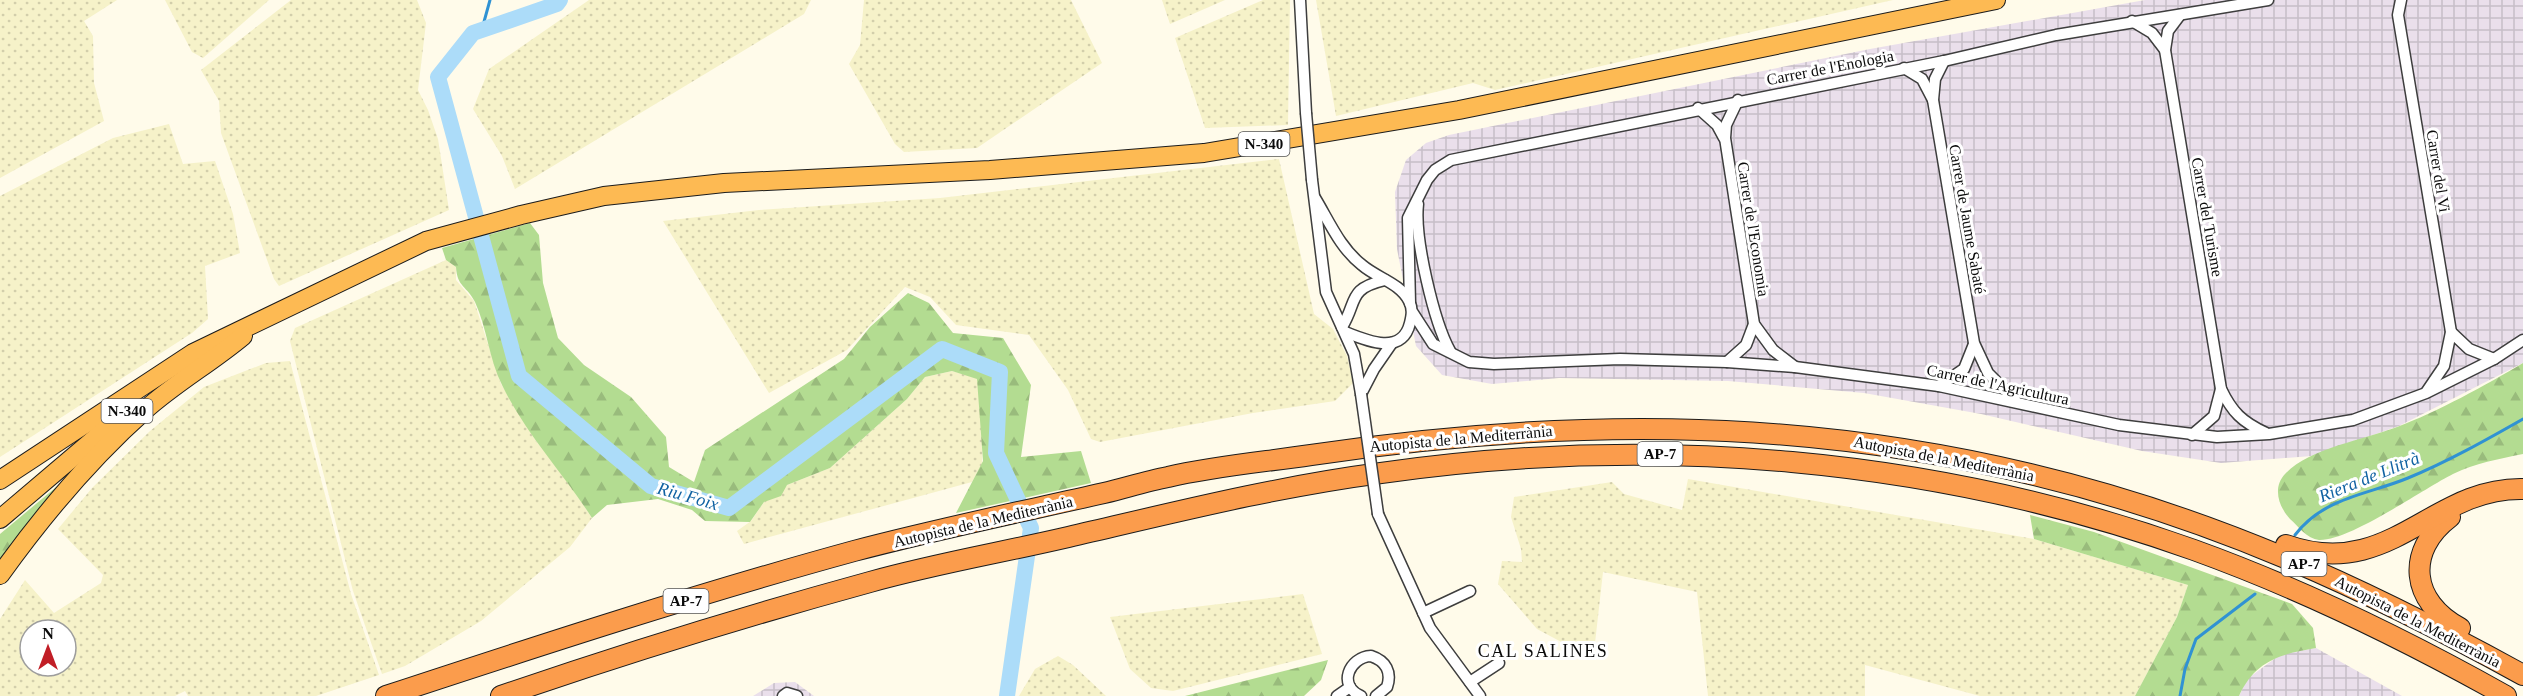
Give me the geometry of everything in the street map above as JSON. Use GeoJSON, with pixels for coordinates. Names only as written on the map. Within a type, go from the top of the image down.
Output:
{"type":"FeatureCollection","features":[{"type":"Feature","properties":{"kind":"highway","name":"N-340"},"geometry":{"type":"LineString","coordinates":[[0,519],[141,399],[265,317],[426,241],[521,215],[604,196],[724,183],[990,170],[1118,161],[1245,147],[1459,110],[1996,0]]}},
{"type":"Feature","properties":{"kind":"highway"},"geometry":{"type":"LineString","coordinates":[[0,480],[193,353],[265,317]]}},
{"type":"Feature","properties":{"kind":"highway"},"geometry":{"type":"LineString","coordinates":[[0,574],[34,527],[97,457],[146,409],[226,350],[265,317]]}},
{"type":"Feature","properties":{"kind":"highway","name":"Autopista de la Mediterrània"},"geometry":{"type":"LineString","coordinates":[[386,696],[623,619],[856,551],[1172,476],[1359,448],[1474,434],[1621,427],[1740,430],[1838,439],[1935,453],[2075,485],[2168,513],[2303,564],[2392,604],[2521,674]]}},
{"type":"Feature","properties":{"kind":"highway","name":"Autopista de la Mediterrània"},"geometry":{"type":"LineString","coordinates":[[501,696],[603,661],[875,580],[1325,481],[1455,464],[1538,457],[1632,454],[1728,457],[1821,465],[1963,487],[2056,508],[2160,539],[2305,594],[2370,624],[2506,696]]}},
{"type":"Feature","properties":{"kind":"highway"},"geometry":{"type":"LineString","coordinates":[[2075,485],[2169,502],[2303,551],[2328,554],[2351,553],[2373,548],[2484,492],[2523,489]]}},
{"type":"Feature","properties":{"kind":"highway"},"geometry":{"type":"LineString","coordinates":[[2521,674],[2480,640],[2455,626],[2435,609],[2424,593],[2419,564],[2431,534],[2461,509],[2494,497],[2523,497]]}},
{"type":"Feature","properties":{"kind":"street"},"geometry":{"type":"LineString","coordinates":[[1300,0],[1306,113],[1326,292],[1354,354],[1378,514],[1423,613],[1439,642],[1480,696]]}},
{"type":"Feature","properties":{"kind":"street","name":"Carrer de l'Enologia"},"geometry":{"type":"LineString","coordinates":[[1412,308],[1408,218],[1427,180],[1435,170],[1451,160],[2132,21],[2268,0]]}},
{"type":"Feature","properties":{"kind":"street","name":"Carrer del Vi"},"geometry":{"type":"LineString","coordinates":[[2391,0],[2398,15],[2451,332],[2444,366],[2426,393]]}},
{"type":"Feature","properties":{"kind":"street","name":"Carrer del Vi"},"geometry":{"type":"LineString","coordinates":[[2398,15],[2401,0]]}},
{"type":"Feature","properties":{"kind":"street","name":"Carrer del Turisme"},"geometry":{"type":"LineString","coordinates":[[2180,15],[2168,31],[2165,50],[2221,389],[2231,409],[2241,421],[2269,434]]}},
{"type":"Feature","properties":{"kind":"street"},"geometry":{"type":"LineString","coordinates":[[2132,21],[2152,33],[2165,50]]}},
{"type":"Feature","properties":{"kind":"street","name":"Carrer de Jaume Sabaté"},"geometry":{"type":"LineString","coordinates":[[1944,61],[1935,79],[1933,100],[1974,343],[1988,373],[2015,400]]}},
{"type":"Feature","properties":{"kind":"street","name":"Carrer de Jaume Sabaté"},"geometry":{"type":"LineString","coordinates":[[1904,68],[1922,79],[1933,100]]}},
{"type":"Feature","properties":{"kind":"street","name":"Carrer de l'Economia"},"geometry":{"type":"LineString","coordinates":[[1738,100],[1726,125],[1725,138],[1755,324],[1773,350],[1795,367]]}},
{"type":"Feature","properties":{"kind":"street"},"geometry":{"type":"LineString","coordinates":[[1698,108],[1717,125],[1725,138]]}},
{"type":"Feature","properties":{"kind":"street"},"geometry":{"type":"LineString","coordinates":[[1315,198],[1343,246],[1362,266],[1403,291],[1412,308],[1408,330],[1401,339],[1392,343],[1379,345],[1343,330]]}},
{"type":"Feature","properties":{"kind":"street"},"geometry":{"type":"LineString","coordinates":[[1419,199],[1418,225],[1436,320],[1450,351]]}},
{"type":"Feature","properties":{"kind":"street"},"geometry":{"type":"LineString","coordinates":[[1343,330],[1353,297],[1371,283],[1385,280]]}},
{"type":"Feature","properties":{"kind":"street","name":"Carrer de l'Agricultura"},"geometry":{"type":"LineString","coordinates":[[1412,308],[1434,344],[1468,362],[1494,364],[1620,359],[1727,362],[1795,367],[1939,386],[2015,400],[2119,425],[2192,435],[2269,434],[2353,420],[2426,393],[2494,359],[2523,340]]}},
{"type":"Feature","properties":{"kind":"street"},"geometry":{"type":"LineString","coordinates":[[1727,362],[1746,345],[1755,324]]}},
{"type":"Feature","properties":{"kind":"street"},"geometry":{"type":"LineString","coordinates":[[2451,332],[2469,349],[2494,359]]}},
{"type":"Feature","properties":{"kind":"street"},"geometry":{"type":"LineString","coordinates":[[1361,394],[1374,369],[1392,343]]}},
{"type":"Feature","properties":{"kind":"street"},"geometry":{"type":"LineString","coordinates":[[1939,386],[1964,369],[1974,343]]}},
{"type":"Feature","properties":{"kind":"street","name":"Carrer del Turisme"},"geometry":{"type":"LineString","coordinates":[[2192,435],[2214,416],[2221,389]]}},
{"type":"Feature","properties":{"kind":"street"},"geometry":{"type":"LineString","coordinates":[[1423,613],[1470,591]]}},
{"type":"Feature","properties":{"kind":"street"},"geometry":{"type":"LineString","coordinates":[[1361,696],[1350,687],[1347,678],[1349,669],[1354,661],[1371,656],[1385,664],[1389,671],[1387,687],[1376,696]]}},
{"type":"Feature","properties":{"kind":"street"},"geometry":{"type":"LineString","coordinates":[[1470,682],[1498,663]]}},
{"type":"Feature","properties":{"kind":"street"},"geometry":{"type":"LineString","coordinates":[[1337,696],[1350,687]]}},
{"type":"Feature","properties":{"kind":"shaded area"},"geometry":{"type":"Polygon","coordinates":[[[0,0],[117,0],[84,21],[93,36],[94,83],[104,121],[0,178],[0,0]]]}},
{"type":"Feature","properties":{"kind":"shaded area"},"geometry":{"type":"Polygon","coordinates":[[[165,0],[269,0],[203,58],[192,52],[165,0]]]}},
{"type":"Feature","properties":{"kind":"shaded area"},"geometry":{"type":"Polygon","coordinates":[[[291,0],[417,0],[426,23],[418,90],[438,139],[449,210],[279,286],[274,279],[221,133],[219,101],[201,70],[291,0]]]}},
{"type":"Feature","properties":{"kind":"shaded area"},"geometry":{"type":"Polygon","coordinates":[[[589,0],[811,0],[804,14],[515,189],[502,156],[473,109],[489,69],[589,0]]]}},
{"type":"Feature","properties":{"kind":"shaded area"},"geometry":{"type":"Polygon","coordinates":[[[864,0],[1071,0],[1102,63],[977,148],[904,152],[895,144],[849,64],[860,45],[864,0]]]}},
{"type":"Feature","properties":{"kind":"shaded area"},"geometry":{"type":"Polygon","coordinates":[[[1162,0],[1225,0],[1170,24],[1162,0]]]}},
{"type":"Feature","properties":{"kind":"shaded area"},"geometry":{"type":"Polygon","coordinates":[[[1263,0],[1290,0],[1288,125],[1205,128],[1175,38],[1263,0]]]}},
{"type":"Feature","properties":{"kind":"shaded area"},"geometry":{"type":"Polygon","coordinates":[[[1316,0],[1893,0],[1495,90],[1473,83],[1336,116],[1316,0]]]}},
{"type":"Feature","properties":{"kind":"shaded area"},"geometry":{"type":"Polygon","coordinates":[[[2145,0],[2523,0],[2523,363],[2399,426],[2312,456],[2221,463],[2142,451],[1981,414],[1864,393],[1728,381],[1559,378],[1492,384],[1442,375],[1416,346],[1397,249],[1395,192],[1406,160],[1426,143],[1449,135],[1870,49],[2145,0]]]}},
{"type":"Feature","properties":{"kind":"shaded area"},"geometry":{"type":"Polygon","coordinates":[[[169,124],[183,164],[215,161],[233,214],[240,253],[205,266],[208,319],[192,333],[0,457],[0,196],[113,138],[169,124]]]}},
{"type":"Feature","properties":{"kind":"shaded area"},"geometry":{"type":"Polygon","coordinates":[[[1279,159],[1314,314],[1333,329],[1347,356],[1353,383],[1335,401],[1253,413],[1100,442],[1091,439],[1068,390],[1029,335],[956,325],[930,297],[905,287],[847,350],[769,393],[663,221],[759,210],[940,198],[1279,159]]]}},
{"type":"Feature","properties":{"kind":"shaded area"},"geometry":{"type":"Polygon","coordinates":[[[446,260],[456,267],[456,280],[474,301],[501,384],[536,441],[563,474],[592,518],[570,547],[481,621],[405,666],[382,674],[353,591],[290,341],[295,328],[446,260]]]}},
{"type":"Feature","properties":{"kind":"shaded area"},"geometry":{"type":"Polygon","coordinates":[[[290,361],[351,594],[379,675],[316,696],[188,696],[185,691],[175,696],[0,696],[0,619],[25,580],[54,613],[101,583],[103,575],[58,529],[92,488],[150,431],[204,387],[266,363],[290,361]]]}},
{"type":"Feature","properties":{"kind":"shaded area"},"geometry":{"type":"Polygon","coordinates":[[[952,371],[977,378],[984,392],[982,464],[972,482],[744,544],[737,531],[751,521],[764,502],[787,485],[830,468],[907,399],[925,377],[952,371]]]}},
{"type":"Feature","properties":{"kind":"shaded area"},"geometry":{"type":"Polygon","coordinates":[[[1688,479],[2034,539],[2188,585],[2177,617],[2135,696],[1980,696],[1865,665],[1865,696],[1708,696],[1697,592],[1603,572],[1595,643],[1567,645],[1537,629],[1498,584],[1502,561],[1522,562],[1521,549],[1511,517],[1514,497],[1612,482],[1624,494],[1682,510],[1688,479]]]}},
{"type":"Feature","properties":{"kind":"shaded area"},"geometry":{"type":"Polygon","coordinates":[[[1303,594],[1322,654],[1173,691],[1151,688],[1130,669],[1110,617],[1303,594]]]}},
{"type":"Feature","properties":{"kind":"shaded area"},"geometry":{"type":"Polygon","coordinates":[[[2316,648],[2402,696],[2239,696],[2247,679],[2281,654],[2316,648]]]}},
{"type":"Feature","properties":{"kind":"shaded area"},"geometry":{"type":"Polygon","coordinates":[[[1058,656],[1073,665],[1106,696],[1019,696],[1035,669],[1058,656]]]}},
{"type":"Feature","properties":{"kind":"shaded area"},"geometry":{"type":"Polygon","coordinates":[[[795,682],[814,696],[753,696],[774,683],[795,682]]]}},
{"type":"Feature","properties":{"kind":"green space"},"geometry":{"type":"Polygon","coordinates":[[[530,223],[539,235],[543,283],[558,338],[584,365],[631,397],[666,437],[669,467],[694,482],[705,450],[844,359],[870,327],[908,293],[929,303],[953,333],[1003,338],[1031,385],[1021,457],[1081,451],[1091,483],[956,513],[983,461],[977,379],[952,371],[925,377],[907,399],[830,468],[787,485],[781,496],[764,502],[750,522],[705,521],[692,510],[658,499],[607,505],[592,518],[511,403],[498,375],[475,302],[460,283],[456,267],[446,260],[442,248],[530,223]]]}},
{"type":"Feature","properties":{"kind":"green space"},"geometry":{"type":"Polygon","coordinates":[[[2523,363],[2523,454],[2461,470],[2367,524],[2332,538],[2319,540],[2311,537],[2290,519],[2283,509],[2278,491],[2279,485],[2285,474],[2295,465],[2322,451],[2384,432],[2428,414],[2523,363]]]}},
{"type":"Feature","properties":{"kind":"green space"},"geometry":{"type":"Polygon","coordinates":[[[61,483],[0,565],[0,534],[61,483]]]}},
{"type":"Feature","properties":{"kind":"green space"},"geometry":{"type":"Polygon","coordinates":[[[2030,515],[2094,532],[2292,604],[2313,628],[2316,648],[2291,653],[2270,661],[2245,684],[2239,696],[2135,696],[2177,617],[2188,585],[2034,539],[2030,515]]]}},
{"type":"Feature","properties":{"kind":"green space"},"geometry":{"type":"Polygon","coordinates":[[[1328,660],[1321,680],[1304,696],[1185,696],[1328,660]]]}},
{"type":"Feature","properties":{"kind":"waterway"},"geometry":{"type":"LineString","coordinates":[[482,29],[490,0]]}},
{"type":"Feature","properties":{"kind":"waterway","name":"Riu Foix"},"geometry":{"type":"LineString","coordinates":[[560,0],[557,4],[473,33],[438,77],[519,376],[651,486],[729,508],[942,349],[1000,372],[996,453],[1031,528],[1007,696]]}},
{"type":"Feature","properties":{"kind":"waterway","name":"Riera de Llitrà"},"geometry":{"type":"LineString","coordinates":[[2295,535],[2319,512],[2347,499],[2423,472],[2523,419]]}},
{"type":"Feature","properties":{"kind":"waterway","name":"Riera de Llitrà"},"geometry":{"type":"LineString","coordinates":[[2180,696],[2185,669],[2196,639],[2255,594]]}},
{"type":"Feature","properties":{"kind":"district","name":"CAL SALINES"},"geometry":{"type":"Point","coordinates":[1543,651]}}]}
